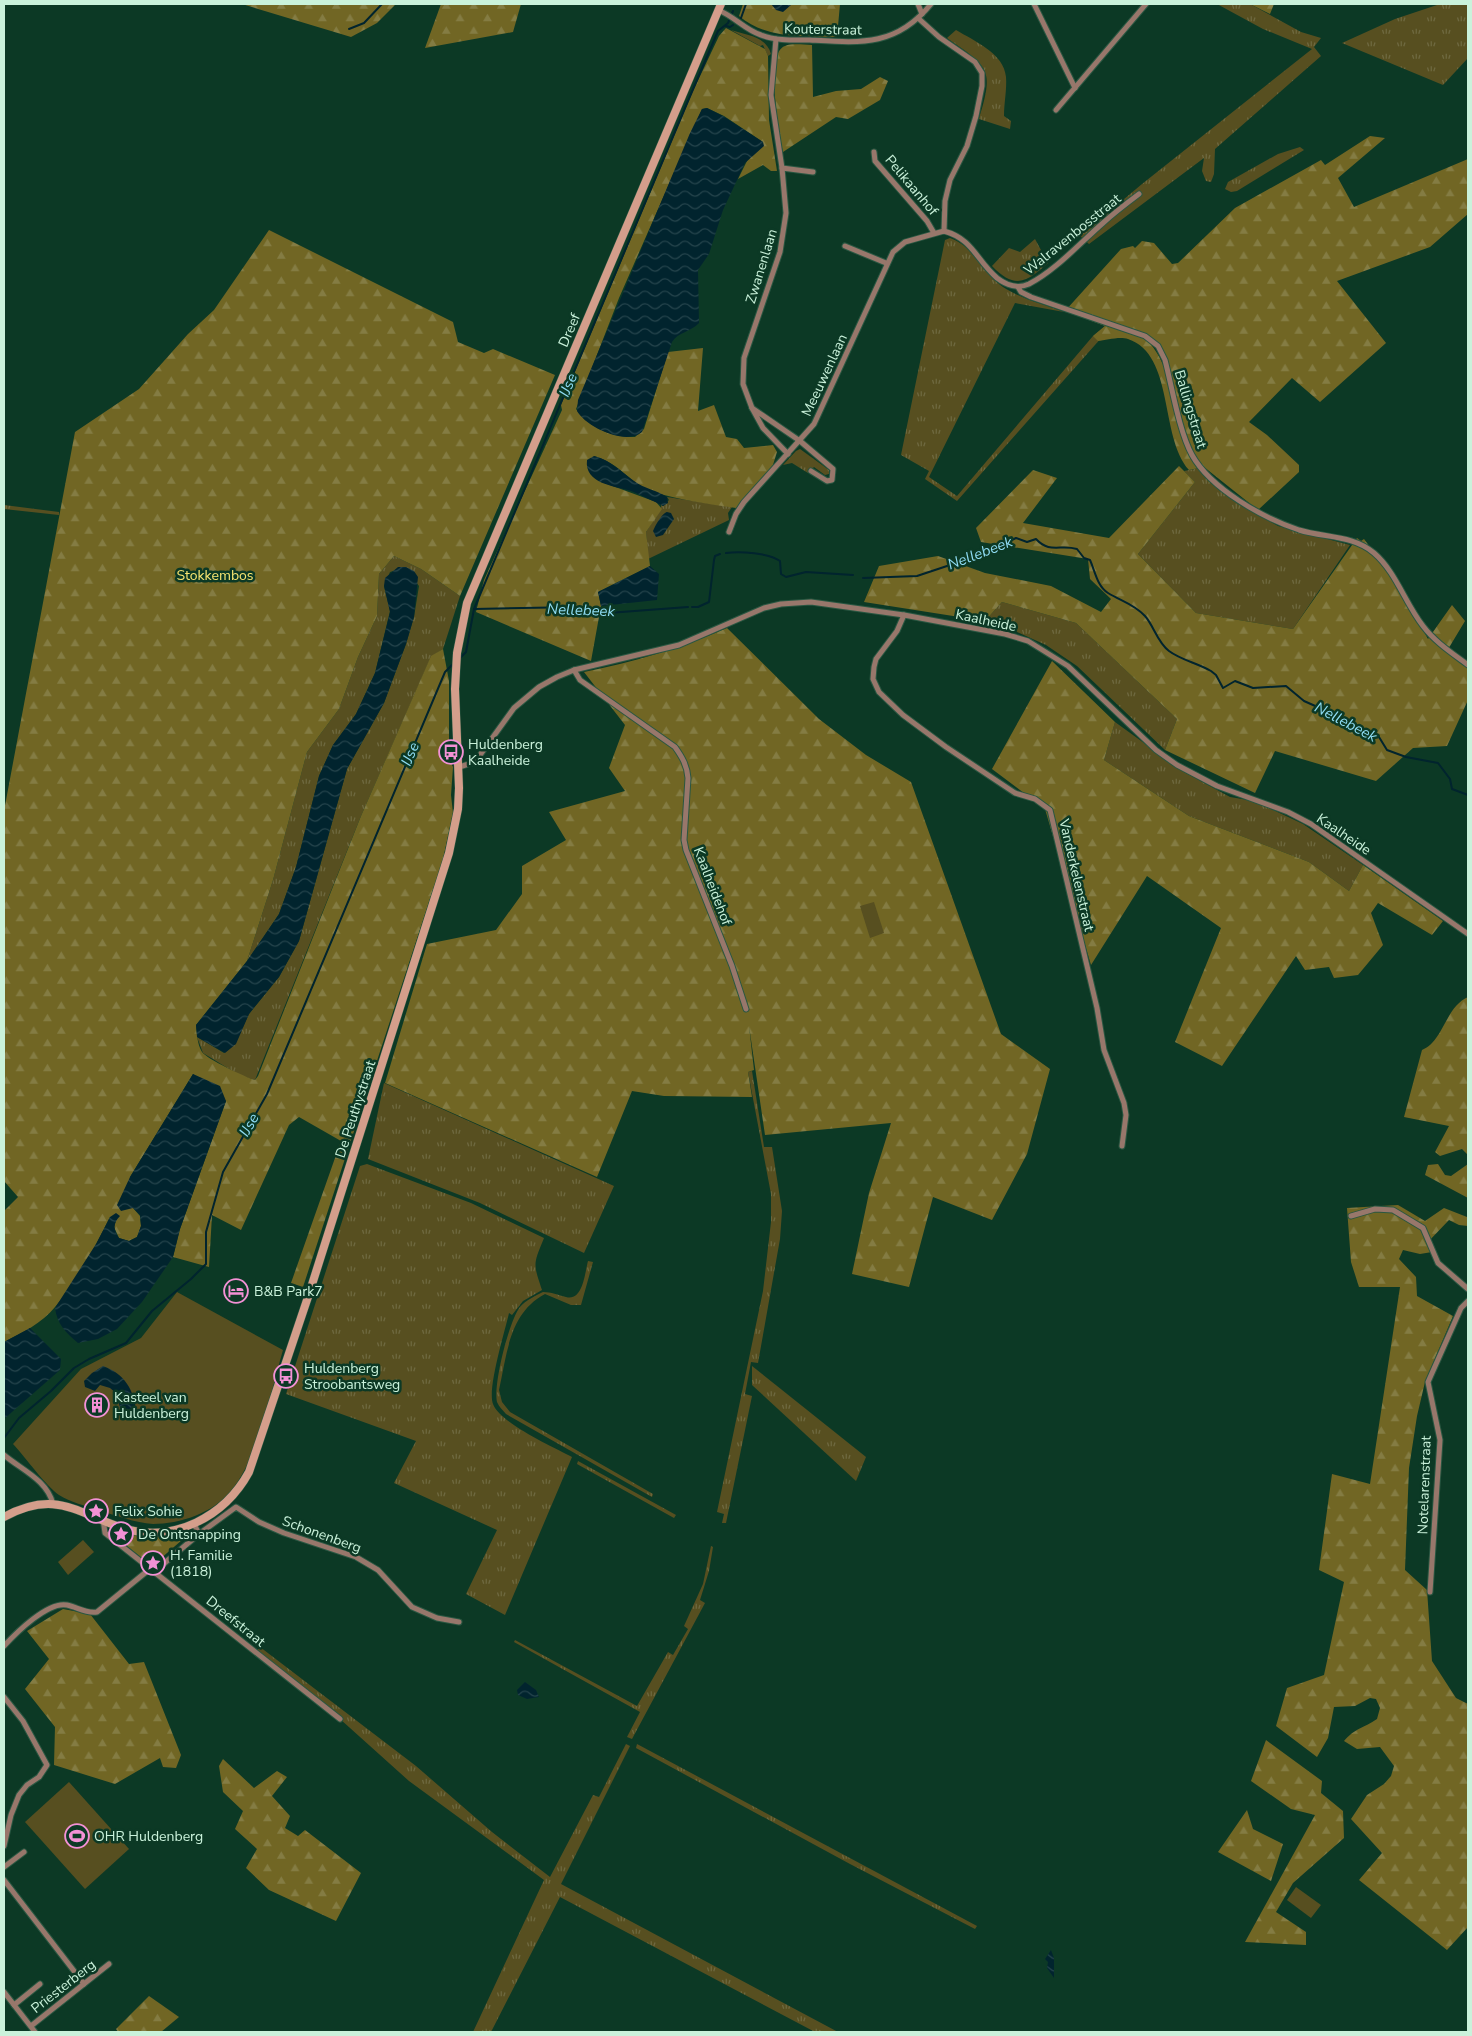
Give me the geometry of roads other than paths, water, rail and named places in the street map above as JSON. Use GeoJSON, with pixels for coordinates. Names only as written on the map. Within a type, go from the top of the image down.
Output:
{"type":"FeatureCollection","features":[{"type":"Feature","properties":{"kind":"main road","name":"Dreef"},"geometry":{"type":"LineString","coordinates":[[456,670],[462,620],[478,574],[720,7]]}},
{"type":"Feature","properties":{"kind":"main road","name":"De Peuthystraat"},"geometry":{"type":"LineString","coordinates":[[4,1517],[28,1506],[53,1504],[74,1507],[123,1528],[144,1532],[164,1531],[194,1524],[227,1502],[244,1480],[256,1457],[442,878],[458,809],[459,767],[456,670]]}},
{"type":"Feature","properties":{"kind":"street"},"geometry":{"type":"LineString","coordinates":[[918,4],[922,14],[939,36],[975,62],[982,73],[982,86],[974,123],[967,146],[950,180],[945,202],[944,231]]}},
{"type":"Feature","properties":{"kind":"street"},"geometry":{"type":"LineString","coordinates":[[922,14],[924,4]]}},
{"type":"Feature","properties":{"kind":"street","name":"Kouterstraat"},"geometry":{"type":"LineString","coordinates":[[720,7],[760,35],[776,39],[868,41],[898,33],[922,14],[931,4]]}},
{"type":"Feature","properties":{"kind":"street"},"geometry":{"type":"LineString","coordinates":[[1034,4],[1075,88]]}},
{"type":"Feature","properties":{"kind":"street"},"geometry":{"type":"LineString","coordinates":[[1056,110],[1146,4]]}},
{"type":"Feature","properties":{"kind":"street","name":"Zwanenlaan"},"geometry":{"type":"LineString","coordinates":[[776,39],[771,95],[782,168],[786,213],[780,252],[744,358],[744,384],[752,408],[763,428],[788,454]]}},
{"type":"Feature","properties":{"kind":"street","name":"Pelikaanhof"},"geometry":{"type":"LineString","coordinates":[[874,152],[875,161],[927,220],[934,233]]}},
{"type":"Feature","properties":{"kind":"street"},"geometry":{"type":"LineString","coordinates":[[782,168],[813,172]]}},
{"type":"Feature","properties":{"kind":"street","name":"Walravenbosstraat"},"geometry":{"type":"LineString","coordinates":[[1018,287],[1028,284],[1077,248],[1103,223],[1139,194]]}},
{"type":"Feature","properties":{"kind":"street","name":"Meeuwenlaan"},"geometry":{"type":"LineString","coordinates":[[729,532],[736,514],[744,502],[814,424],[823,408],[886,263],[897,247],[905,242],[944,231]]}},
{"type":"Feature","properties":{"kind":"street","name":"Ballingstraat"},"geometry":{"type":"LineString","coordinates":[[944,231],[964,239],[996,277],[1018,287],[1021,292],[1030,298],[1145,336],[1158,346],[1165,360],[1192,455],[1206,472],[1243,503],[1274,521],[1301,530],[1359,542],[1376,555],[1400,588],[1421,624],[1434,640],[1468,665]]}},
{"type":"Feature","properties":{"kind":"street"},"geometry":{"type":"LineString","coordinates":[[844,246],[886,263]]}},
{"type":"Feature","properties":{"kind":"street"},"geometry":{"type":"LineString","coordinates":[[752,408],[800,441],[833,469],[834,475],[832,480],[827,482],[811,471]]}},
{"type":"Feature","properties":{"kind":"street","name":"Kaalheide"},"geometry":{"type":"LineString","coordinates":[[459,767],[474,762],[498,728],[525,698],[539,687],[574,670],[679,644],[747,615],[781,604],[811,602],[904,615],[1005,634],[1028,641],[1049,653],[1086,681],[1156,750],[1177,765],[1217,786],[1288,812],[1311,824],[1468,934]]}},
{"type":"Feature","properties":{"kind":"street","name":"Vanderkelenstraat"},"geometry":{"type":"LineString","coordinates":[[904,615],[897,631],[876,659],[873,680],[879,692],[904,715],[946,747],[1016,793],[1035,799],[1050,810],[1097,1008],[1104,1050],[1124,1103],[1126,1115],[1122,1146]]}},
{"type":"Feature","properties":{"kind":"street","name":"Kaalheidehof"},"geometry":{"type":"LineString","coordinates":[[574,670],[580,680],[675,747],[682,757],[687,768],[688,778],[684,840],[686,850],[732,966],[746,1009]]}},
{"type":"Feature","properties":{"kind":"street"},"geometry":{"type":"LineString","coordinates":[[1351,1216],[1374,1209],[1393,1210],[1423,1228],[1438,1263],[1468,1289]]}},
{"type":"Feature","properties":{"kind":"street","name":"Notelarenstraat"},"geometry":{"type":"LineString","coordinates":[[1430,1592],[1440,1440],[1428,1382],[1461,1308],[1468,1301]]}},
{"type":"Feature","properties":{"kind":"street"},"geometry":{"type":"LineString","coordinates":[[4,1455],[42,1483],[51,1494],[53,1504]]}},
{"type":"Feature","properties":{"kind":"street","name":"Schonenberg"},"geometry":{"type":"LineString","coordinates":[[199,1534],[236,1507],[259,1522],[284,1533],[356,1557],[378,1570],[412,1607],[437,1618],[459,1622]]}},
{"type":"Feature","properties":{"kind":"street","name":"Dreefstraat"},"geometry":{"type":"LineString","coordinates":[[103,1519],[105,1533],[153,1569],[340,1719]]}},
{"type":"Feature","properties":{"kind":"street"},"geometry":{"type":"LineString","coordinates":[[4,1646],[29,1623],[57,1604],[66,1604],[87,1612],[97,1612],[199,1534],[194,1524]]}},
{"type":"Feature","properties":{"kind":"street"},"geometry":{"type":"LineString","coordinates":[[4,1697],[23,1721],[47,1765],[39,1777],[27,1785],[19,1795],[11,1814],[4,1846]]}},
{"type":"Feature","properties":{"kind":"street"},"geometry":{"type":"LineString","coordinates":[[4,1867],[24,1852]]}},
{"type":"Feature","properties":{"kind":"street"},"geometry":{"type":"LineString","coordinates":[[4,1880],[84,1984]]}},
{"type":"Feature","properties":{"kind":"street","name":"Priesterberg"},"geometry":{"type":"LineString","coordinates":[[31,2026],[109,1964]]}},
{"type":"Feature","properties":{"kind":"street"},"geometry":{"type":"LineString","coordinates":[[14,2005],[40,1984]]}},
{"type":"Feature","properties":{"kind":"street"},"geometry":{"type":"LineString","coordinates":[[4,1992],[35,2032]]}},
{"type":"Feature","properties":{"kind":"water"},"geometry":{"type":"Polygon","coordinates":[[[771,4],[791,5],[783,12],[776,10],[771,4]]]}},
{"type":"Feature","properties":{"kind":"water"},"geometry":{"type":"Polygon","coordinates":[[[707,108],[763,142],[764,146],[745,163],[723,210],[709,254],[698,270],[699,323],[672,342],[642,432],[635,436],[617,436],[597,428],[582,417],[577,411],[578,400],[690,133],[702,109],[707,108]]]}},
{"type":"Feature","properties":{"kind":"water"},"geometry":{"type":"Polygon","coordinates":[[[594,456],[611,463],[638,484],[667,497],[668,503],[663,506],[631,491],[602,483],[595,479],[587,468],[587,460],[594,456]]]}},
{"type":"Feature","properties":{"kind":"water"},"geometry":{"type":"Polygon","coordinates":[[[667,512],[671,513],[674,519],[663,535],[656,537],[653,531],[661,517],[667,512]]]}},
{"type":"Feature","properties":{"kind":"water"},"geometry":{"type":"Polygon","coordinates":[[[650,566],[659,574],[657,600],[601,606],[598,592],[650,566]]]}},
{"type":"Feature","properties":{"kind":"water"},"geometry":{"type":"Polygon","coordinates":[[[398,567],[406,567],[414,571],[418,577],[414,617],[406,644],[384,703],[347,769],[299,941],[279,977],[249,1014],[236,1044],[225,1053],[197,1037],[196,1025],[247,961],[279,914],[296,867],[319,776],[333,745],[356,714],[375,673],[390,612],[384,586],[385,578],[398,567]]]}},
{"type":"Feature","properties":{"kind":"water"},"geometry":{"type":"Polygon","coordinates":[[[193,1074],[220,1086],[226,1101],[180,1229],[173,1257],[142,1302],[117,1329],[98,1339],[78,1343],[63,1328],[55,1308],[96,1244],[110,1217],[116,1213],[120,1216],[116,1221],[115,1227],[119,1238],[129,1241],[137,1237],[141,1226],[140,1215],[133,1208],[121,1211],[117,1205],[130,1177],[193,1074]]]}},
{"type":"Feature","properties":{"kind":"water"},"geometry":{"type":"Polygon","coordinates":[[[30,1328],[61,1359],[60,1370],[4,1419],[4,1342],[30,1328]]]}},
{"type":"Feature","properties":{"kind":"water"},"geometry":{"type":"Polygon","coordinates":[[[103,1366],[117,1373],[127,1384],[131,1390],[136,1412],[125,1417],[121,1413],[117,1394],[110,1388],[100,1385],[95,1391],[85,1387],[84,1381],[103,1366]]]}},
{"type":"Feature","properties":{"kind":"water"},"geometry":{"type":"Polygon","coordinates":[[[525,1682],[536,1690],[539,1697],[527,1699],[518,1695],[517,1690],[525,1682]]]}},
{"type":"Feature","properties":{"kind":"water"},"geometry":{"type":"Polygon","coordinates":[[[1051,1950],[1054,1958],[1054,1978],[1047,1968],[1048,1962],[1045,1959],[1051,1950]]]}},
{"type":"Feature","properties":{"kind":"waterway"},"geometry":{"type":"LineString","coordinates":[[349,29],[364,23],[382,4]]}},
{"type":"Feature","properties":{"kind":"waterway"},"geometry":{"type":"LineString","coordinates":[[741,18],[746,4]]}},
{"type":"Feature","properties":{"kind":"waterway","name":"IJse"},"geometry":{"type":"LineString","coordinates":[[460,658],[466,652],[474,609],[688,101],[718,31],[728,23],[733,11]]}},
{"type":"Feature","properties":{"kind":"waterway"},"geometry":{"type":"LineString","coordinates":[[726,26],[730,27],[733,25]]}},
{"type":"Feature","properties":{"kind":"waterway","name":"Nellebeek"},"geometry":{"type":"LineString","coordinates":[[863,578],[917,576],[980,555],[1016,538],[1027,542],[1036,539],[1041,544],[1051,547],[1077,549],[1084,558],[1090,560],[1104,590],[1141,612],[1169,651],[1211,671],[1216,675],[1223,688],[1235,681],[1253,688],[1286,686],[1304,701],[1322,709],[1333,719],[1379,737],[1387,750],[1406,757],[1438,763],[1450,779],[1452,789],[1468,795]]}},
{"type":"Feature","properties":{"kind":"waterway","name":"Nellebeek"},"geometry":{"type":"LineString","coordinates":[[726,553],[754,553],[775,558],[780,561],[781,574],[786,577],[806,572],[853,575]]}},
{"type":"Feature","properties":{"kind":"waterway","name":"Nellebeek"},"geometry":{"type":"LineString","coordinates":[[692,607],[698,607],[709,602],[714,560],[715,556],[720,554]]}},
{"type":"Feature","properties":{"kind":"waterway","name":"Nellebeek"},"geometry":{"type":"LineString","coordinates":[[474,609],[579,607],[608,613],[688,607]]}},
{"type":"Feature","properties":{"kind":"waterway","name":"IJse"},"geometry":{"type":"LineString","coordinates":[[4,1438],[19,1418],[51,1391],[74,1368],[89,1359],[126,1343],[152,1311],[206,1264],[206,1232],[223,1172],[267,1094],[445,672],[453,664]]}},
{"type":"Feature","properties":{"kind":"place","name":"Huldenberg Kaalheide"},"geometry":{"type":"Point","coordinates":[451,752]}},
{"type":"Feature","properties":{"kind":"place","name":"B&B Park7"},"geometry":{"type":"Point","coordinates":[236,1291]}},
{"type":"Feature","properties":{"kind":"place","name":"Huldenberg Stroobantsweg"},"geometry":{"type":"Point","coordinates":[286,1376]}},
{"type":"Feature","properties":{"kind":"place","name":"Kasteel van Huldenberg"},"geometry":{"type":"Point","coordinates":[97,1405]}},
{"type":"Feature","properties":{"kind":"place","name":"Felix Sohie"},"geometry":{"type":"Point","coordinates":[96,1511]}},
{"type":"Feature","properties":{"kind":"place","name":"De Ontsnapping"},"geometry":{"type":"Point","coordinates":[121,1534]}},
{"type":"Feature","properties":{"kind":"place","name":"H. Familie (1818)"},"geometry":{"type":"Point","coordinates":[153,1563]}},
{"type":"Feature","properties":{"kind":"place","name":"OHR Huldenberg"},"geometry":{"type":"Point","coordinates":[77,1836]}},
{"type":"Feature","properties":{"kind":"park label","name":"Stokkembos"},"geometry":{"type":"Point","coordinates":[215,575]}}]}
